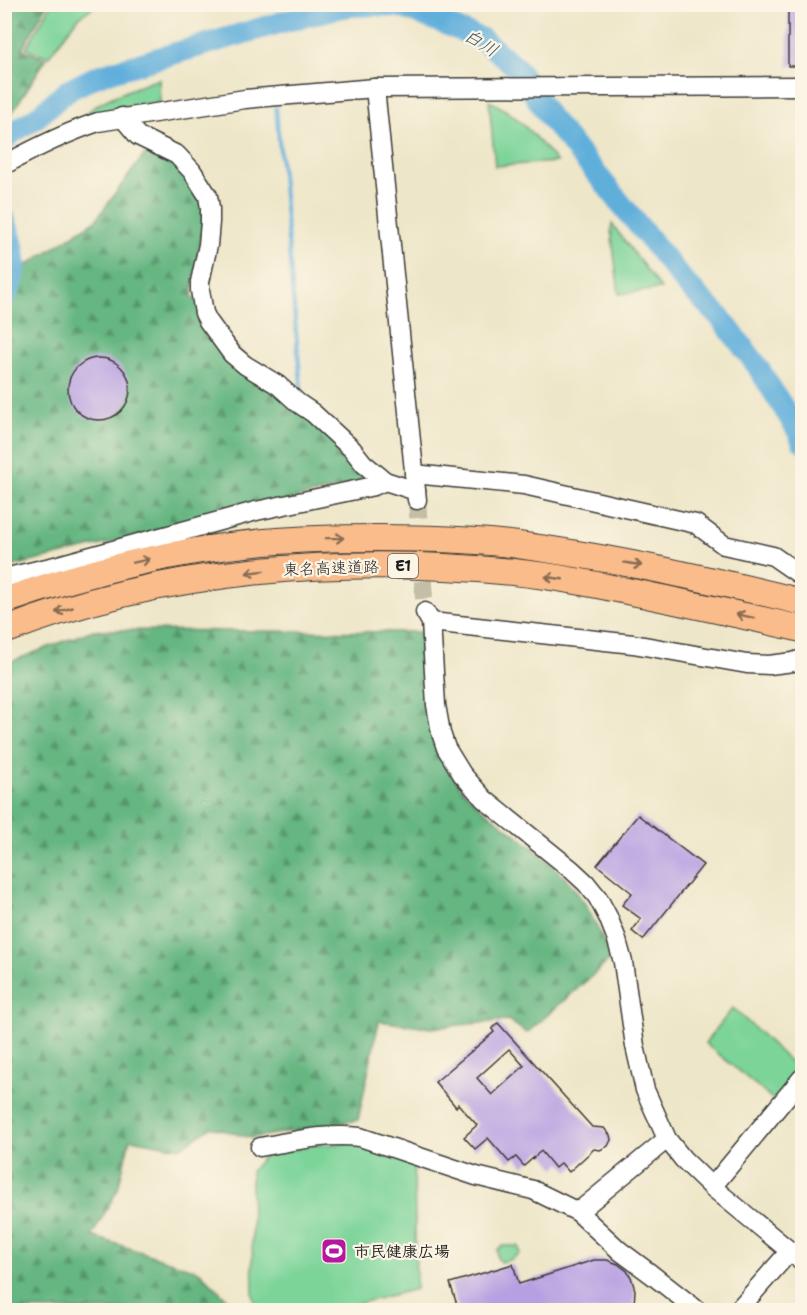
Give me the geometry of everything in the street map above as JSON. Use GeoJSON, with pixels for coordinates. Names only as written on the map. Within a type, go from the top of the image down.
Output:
{"type":"FeatureCollection","features":[{"type":"Feature","properties":{"kind":"highway","name":"東名高速道路"},"geometry":{"type":"LineString","coordinates":[[4,601],[84,575],[143,561],[265,542],[331,538],[454,540],[517,545],[652,567],[792,599]]}},
{"type":"Feature","properties":{"kind":"highway","name":"東名高速道路"},"geometry":{"type":"LineString","coordinates":[[4,631],[35,619],[93,602],[150,588],[213,577],[332,567],[401,566],[514,572],[585,582],[802,629]]}},
{"type":"Feature","properties":{"kind":"street"},"geometry":{"type":"LineString","coordinates":[[4,165],[77,129],[98,122],[245,99],[375,88],[802,86]]}},
{"type":"Feature","properties":{"kind":"street"},"geometry":{"type":"LineString","coordinates":[[375,88],[415,488]]}},
{"type":"Feature","properties":{"kind":"street"},"geometry":{"type":"LineString","coordinates":[[122,117],[138,136],[177,155],[192,171],[208,196],[210,208],[208,245],[200,282],[204,313],[208,321],[232,354],[245,365],[278,385],[313,413],[352,449],[364,464],[385,481],[415,488],[524,485],[696,524],[724,545],[773,556],[802,576]]}},
{"type":"Feature","properties":{"kind":"street"},"geometry":{"type":"LineString","coordinates":[[4,578],[256,511],[375,486],[385,481]]}},
{"type":"Feature","properties":{"kind":"street"},"geometry":{"type":"LineString","coordinates":[[738,1311],[796,1256],[712,1187],[683,1159],[667,1139],[645,1090],[634,1046],[623,962],[608,917],[598,898],[586,883],[484,799],[462,774],[446,748],[436,705],[428,617],[633,644],[747,664],[769,665],[802,659]]}},
{"type":"Feature","properties":{"kind":"street"},"geometry":{"type":"LineString","coordinates":[[712,1187],[802,1077]]}},
{"type":"Feature","properties":{"kind":"street"},"geometry":{"type":"LineString","coordinates":[[260,1147],[316,1136],[360,1137],[476,1176],[533,1190],[578,1212],[620,1251],[697,1311]]}},
{"type":"Feature","properties":{"kind":"street"},"geometry":{"type":"LineString","coordinates":[[578,1212],[667,1139]]}},
{"type":"Feature","properties":{"kind":"green space"},"geometry":{"type":"Polygon","coordinates":[[[5,4],[47,5],[22,49],[46,59],[5,124],[5,4]]]}},
{"type":"Feature","properties":{"kind":"green space"},"geometry":{"type":"Polygon","coordinates":[[[51,5],[96,5],[78,18],[48,57],[26,48],[51,5]]]}},
{"type":"Feature","properties":{"kind":"green space"},"geometry":{"type":"Polygon","coordinates":[[[159,79],[160,102],[120,107],[84,117],[106,100],[159,79]]]}},
{"type":"Feature","properties":{"kind":"green space"},"geometry":{"type":"Polygon","coordinates":[[[489,101],[518,120],[557,162],[495,166],[489,101]]]}},
{"type":"Feature","properties":{"kind":"green space"},"geometry":{"type":"Polygon","coordinates":[[[162,152],[175,158],[206,205],[192,296],[278,395],[317,424],[366,473],[364,482],[5,568],[4,301],[16,274],[95,221],[144,155],[162,152]]]}},
{"type":"Feature","properties":{"kind":"green space"},"geometry":{"type":"Polygon","coordinates":[[[612,224],[661,289],[619,294],[612,224]]]}},
{"type":"Feature","properties":{"kind":"green space"},"geometry":{"type":"Polygon","coordinates":[[[93,630],[420,632],[437,740],[446,767],[462,789],[481,808],[535,849],[570,883],[587,907],[612,958],[527,1033],[508,1020],[431,1028],[379,1021],[358,1120],[251,1138],[211,1127],[180,1148],[130,1139],[118,1189],[92,1236],[199,1271],[238,1310],[5,1310],[5,664],[93,630]]]}},
{"type":"Feature","properties":{"kind":"green space"},"geometry":{"type":"Polygon","coordinates":[[[733,1008],[800,1071],[775,1101],[705,1043],[733,1008]]]}},
{"type":"Feature","properties":{"kind":"green space","name":"市民健康広場"},"geometry":{"type":"Polygon","coordinates":[[[353,1143],[378,1145],[414,1166],[416,1289],[333,1310],[257,1310],[253,1295],[251,1171],[264,1156],[313,1145],[353,1143]]]}},
{"type":"Feature","properties":{"kind":"green space"},"geometry":{"type":"Polygon","coordinates":[[[502,1246],[518,1246],[520,1253],[510,1260],[501,1262],[497,1258],[497,1250],[502,1246]]]}},
{"type":"Feature","properties":{"kind":"building"},"geometry":{"type":"Polygon","coordinates":[[[788,4],[802,4],[802,66],[788,66],[788,4]]]}},
{"type":"Feature","properties":{"kind":"building"},"geometry":{"type":"Polygon","coordinates":[[[99,358],[116,363],[121,367],[125,372],[130,389],[125,406],[121,411],[116,415],[99,420],[82,415],[77,411],[73,406],[68,389],[73,372],[77,367],[82,363],[99,358]]]}},
{"type":"Feature","properties":{"kind":"building"},"geometry":{"type":"Polygon","coordinates":[[[638,815],[703,865],[643,940],[632,931],[641,919],[622,905],[632,893],[597,865],[638,815]]]}},
{"type":"Feature","properties":{"kind":"building"},"geometry":{"type":"Polygon","coordinates":[[[498,1023],[592,1127],[604,1128],[610,1135],[611,1140],[608,1146],[600,1150],[594,1149],[569,1172],[561,1163],[555,1168],[541,1151],[524,1166],[516,1157],[509,1162],[488,1138],[475,1149],[464,1137],[477,1125],[458,1104],[456,1107],[435,1082],[494,1032],[492,1029],[498,1023]],[[509,1049],[477,1078],[492,1095],[524,1066],[509,1049]]]}},
{"type":"Feature","properties":{"kind":"building"},"geometry":{"type":"Polygon","coordinates":[[[594,1260],[607,1260],[627,1271],[635,1290],[632,1311],[459,1311],[450,1283],[513,1264],[519,1284],[594,1260]]]}},
{"type":"Feature","properties":{"kind":"waterway","name":"白川"},"geometry":{"type":"LineString","coordinates":[[4,141],[67,91],[97,76],[329,10],[350,6],[380,5],[400,7],[420,14],[482,39],[516,67],[550,118],[686,284],[720,317],[756,364],[802,441]]}},
{"type":"Feature","properties":{"kind":"waterway"},"geometry":{"type":"LineString","coordinates":[[276,108],[302,397]]}},
{"type":"Feature","properties":{"kind":"waterway","name":"白川"},"geometry":{"type":"LineString","coordinates":[[4,218],[15,254],[13,279],[4,298]]}},
{"type":"Feature","properties":{"kind":"tunnel"},"geometry":{"type":"LineString","coordinates":[[417,500],[425,612]]}},
{"type":"Feature","properties":{"kind":"place","name":"市民健康広場"},"geometry":{"type":"Point","coordinates":[334,1251]}}]}
